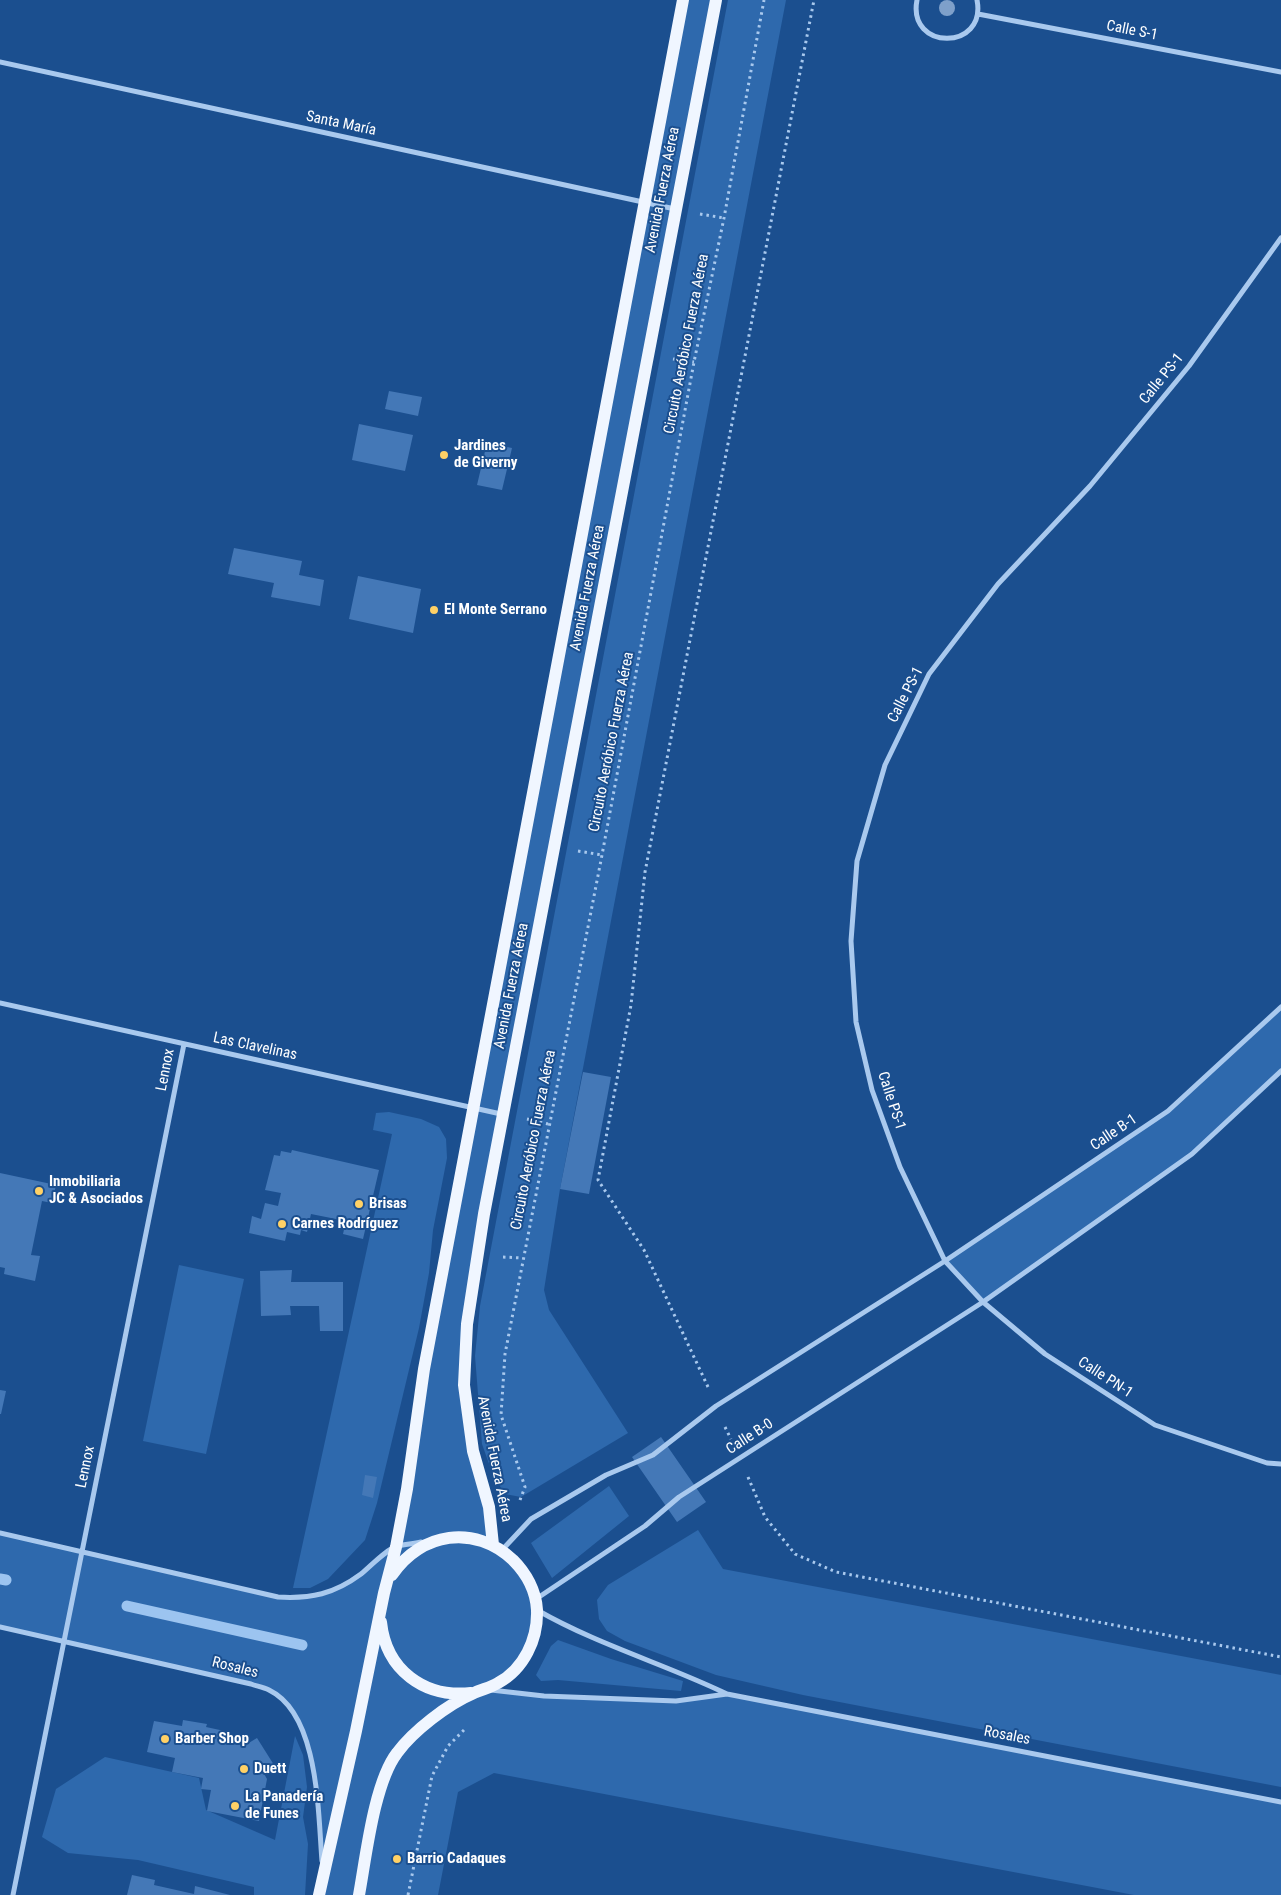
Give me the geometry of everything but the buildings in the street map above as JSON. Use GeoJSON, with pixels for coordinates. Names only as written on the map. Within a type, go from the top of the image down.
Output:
{"type":"FeatureCollection","features":[{"type":"Feature","properties":{"kind":"main road","name":"Avenida Fuerza Aérea"},"geometry":{"type":"LineString","coordinates":[[319,1895],[354,1741],[384,1593],[396,1546],[407,1488],[424,1369],[683,0]]}},
{"type":"Feature","properties":{"kind":"main road","name":"Avenida Fuerza Aérea"},"geometry":{"type":"LineString","coordinates":[[498,1548],[489,1507],[473,1451],[464,1385],[468,1314],[477,1255],[716,0]]}},
{"type":"Feature","properties":{"kind":"main road"},"geometry":{"type":"LineString","coordinates":[[359,1895],[377,1801],[385,1776],[395,1755],[412,1734],[438,1714],[500,1682],[513,1672],[523,1660],[530,1647],[536,1628],[536,1604],[530,1583],[520,1567],[498,1548],[476,1539],[457,1537],[439,1539],[416,1550],[406,1558],[389,1580],[384,1593]]}},
{"type":"Feature","properties":{"kind":"main road"},"geometry":{"type":"LineString","coordinates":[[381,1609],[383,1637],[395,1662],[404,1672],[428,1689],[443,1693],[458,1694],[480,1691]]}},
{"type":"Feature","properties":{"kind":"street"},"geometry":{"type":"LineString","coordinates":[[917,0],[916,14],[921,25],[930,34],[941,39],[965,34],[973,25],[978,14],[977,0]]}},
{"type":"Feature","properties":{"kind":"street","name":"Calle S-1"},"geometry":{"type":"LineString","coordinates":[[978,14],[1281,72]]}},
{"type":"Feature","properties":{"kind":"street","name":"Santa María"},"geometry":{"type":"LineString","coordinates":[[0,62],[676,209]]}},
{"type":"Feature","properties":{"kind":"street","name":"Calle PS-1"},"geometry":{"type":"LineString","coordinates":[[945,1261],[900,1166],[872,1090],[856,1022],[851,941],[857,862],[885,765],[928,674],[998,584],[1090,486],[1189,366],[1281,238]]}},
{"type":"Feature","properties":{"kind":"street","name":"Las Clavelinas"},"geometry":{"type":"LineString","coordinates":[[0,1003],[504,1115]]}},
{"type":"Feature","properties":{"kind":"street","name":"Calle B-1"},"geometry":{"type":"LineString","coordinates":[[945,1261],[1168,1111],[1281,1007]]}},
{"type":"Feature","properties":{"kind":"street","name":"Lennox"},"geometry":{"type":"LineString","coordinates":[[13,1895],[184,1044]]}},
{"type":"Feature","properties":{"kind":"street"},"geometry":{"type":"LineString","coordinates":[[983,1302],[1192,1154],[1281,1071]]}},
{"type":"Feature","properties":{"kind":"street"},"geometry":{"type":"LineString","coordinates":[[498,1548],[531,1519],[606,1474],[653,1455],[716,1406],[945,1261]]}},
{"type":"Feature","properties":{"kind":"street","name":"Calle PN-1"},"geometry":{"type":"LineString","coordinates":[[945,1261],[983,1302],[1046,1354],[1155,1425],[1267,1463],[1281,1464]]}},
{"type":"Feature","properties":{"kind":"street","name":"Calle B-0"},"geometry":{"type":"LineString","coordinates":[[536,1604],[644,1526],[679,1497],[983,1302]]}},
{"type":"Feature","properties":{"kind":"street"},"geometry":{"type":"LineString","coordinates":[[0,1533],[278,1597],[301,1598],[320,1595],[340,1586],[360,1574],[396,1546],[439,1539]]}},
{"type":"Feature","properties":{"kind":"street","name":"Rosales"},"geometry":{"type":"LineString","coordinates":[[536,1604],[576,1631],[687,1675],[727,1694],[1281,1802]]}},
{"type":"Feature","properties":{"kind":"street","name":"Rosales"},"geometry":{"type":"LineString","coordinates":[[0,1627],[270,1690],[286,1703],[301,1727],[312,1758],[323,1874]]}},
{"type":"Feature","properties":{"kind":"street","name":"Rosales"},"geometry":{"type":"LineString","coordinates":[[480,1691],[544,1696],[676,1701],[727,1694]]}},
{"type":"Feature","properties":{"kind":"path","name":"Circuito Aeróbico Fuerza Aérea"},"geometry":{"type":"LineString","coordinates":[[525,1487],[501,1415],[504,1354],[602,855],[764,0]]}},
{"type":"Feature","properties":{"kind":"path"},"geometry":{"type":"LineString","coordinates":[[814,0],[645,872],[630,1005],[598,1180],[644,1250],[686,1339],[765,1517],[795,1554],[836,1572],[1281,1657]]}},
{"type":"Feature","properties":{"kind":"path"},"geometry":{"type":"LineString","coordinates":[[408,1895],[432,1776],[448,1746],[468,1726]]}},
{"type":"Feature","properties":{"kind":"shaded area"},"geometry":{"type":"Polygon","coordinates":[[[683,0],[716,0],[504,1115],[464,1385],[493,1545],[502,1550],[535,1600],[531,1647],[487,1689],[544,1696],[676,1701],[727,1694],[1281,1802],[1281,1895],[1134,1895],[494,1773],[458,1792],[438,1895],[319,1895],[323,1874],[312,1758],[301,1727],[286,1703],[270,1690],[0,1627],[0,1533],[278,1597],[301,1598],[340,1586],[396,1546],[683,0]]]}},
{"type":"Feature","properties":{"kind":"shaded area"},"geometry":{"type":"Polygon","coordinates":[[[728,0],[786,0],[560,1189],[544,1290],[549,1310],[628,1433],[521,1497],[505,1494],[493,1475],[482,1444],[475,1356],[480,1306],[728,0]]]}},
{"type":"Feature","properties":{"kind":"shaded area"},"geometry":{"type":"Polygon","coordinates":[[[1281,1007],[1281,1071],[1192,1154],[983,1302],[945,1261],[1168,1111],[1281,1007]]]}},
{"type":"Feature","properties":{"kind":"shaded area"},"geometry":{"type":"Polygon","coordinates":[[[389,1112],[421,1119],[439,1127],[446,1139],[447,1158],[433,1230],[429,1273],[419,1328],[377,1503],[365,1540],[328,1579],[310,1588],[293,1588],[392,1134],[373,1130],[376,1113],[389,1112]]]}},
{"type":"Feature","properties":{"kind":"shaded area"},"geometry":{"type":"Polygon","coordinates":[[[179,1265],[244,1279],[206,1454],[143,1441],[179,1265]]]}},
{"type":"Feature","properties":{"kind":"shaded area"},"geometry":{"type":"Polygon","coordinates":[[[609,1486],[629,1516],[552,1578],[531,1543],[609,1486]]]}},
{"type":"Feature","properties":{"kind":"shaded area"},"geometry":{"type":"Polygon","coordinates":[[[698,1530],[723,1569],[1281,1675],[1281,1787],[803,1695],[716,1675],[625,1641],[607,1631],[599,1619],[597,1600],[608,1585],[698,1530]]]}},
{"type":"Feature","properties":{"kind":"shaded area"},"geometry":{"type":"Polygon","coordinates":[[[558,1640],[611,1659],[683,1681],[681,1691],[558,1680],[541,1681],[536,1675],[551,1646],[558,1640]]]}},
{"type":"Feature","properties":{"kind":"shaded area"},"geometry":{"type":"Polygon","coordinates":[[[295,1736],[303,1755],[307,1787],[303,1817],[308,1844],[305,1895],[254,1895],[254,1887],[138,1860],[68,1853],[42,1837],[56,1789],[105,1757],[199,1778],[206,1810],[275,1840],[295,1736]]]}},
{"type":"Feature","properties":{"kind":"waterway"},"geometry":{"type":"LineString","coordinates":[[0,1579],[6,1580]]}},
{"type":"Feature","properties":{"kind":"waterway"},"geometry":{"type":"LineString","coordinates":[[127,1606],[302,1645]]}},
{"type":"Feature","properties":{"kind":"place","name":"Jardines de Giverny"},"geometry":{"type":"Point","coordinates":[444,455]}},
{"type":"Feature","properties":{"kind":"place","name":"El Monte Serrano"},"geometry":{"type":"Point","coordinates":[434,610]}},
{"type":"Feature","properties":{"kind":"place","name":"Inmobiliaria JC & Asociados"},"geometry":{"type":"Point","coordinates":[39,1191]}},
{"type":"Feature","properties":{"kind":"place","name":"Brisas"},"geometry":{"type":"Point","coordinates":[359,1204]}},
{"type":"Feature","properties":{"kind":"place","name":"Carnes Rodríguez"},"geometry":{"type":"Point","coordinates":[282,1224]}},
{"type":"Feature","properties":{"kind":"place","name":"Barber Shop"},"geometry":{"type":"Point","coordinates":[165,1739]}},
{"type":"Feature","properties":{"kind":"place","name":"Duett"},"geometry":{"type":"Point","coordinates":[244,1769]}},
{"type":"Feature","properties":{"kind":"place","name":"La Panadería de Funes"},"geometry":{"type":"Point","coordinates":[235,1806]}},
{"type":"Feature","properties":{"kind":"place","name":"Barrio Cadaques"},"geometry":{"type":"Point","coordinates":[397,1859]}}]}
